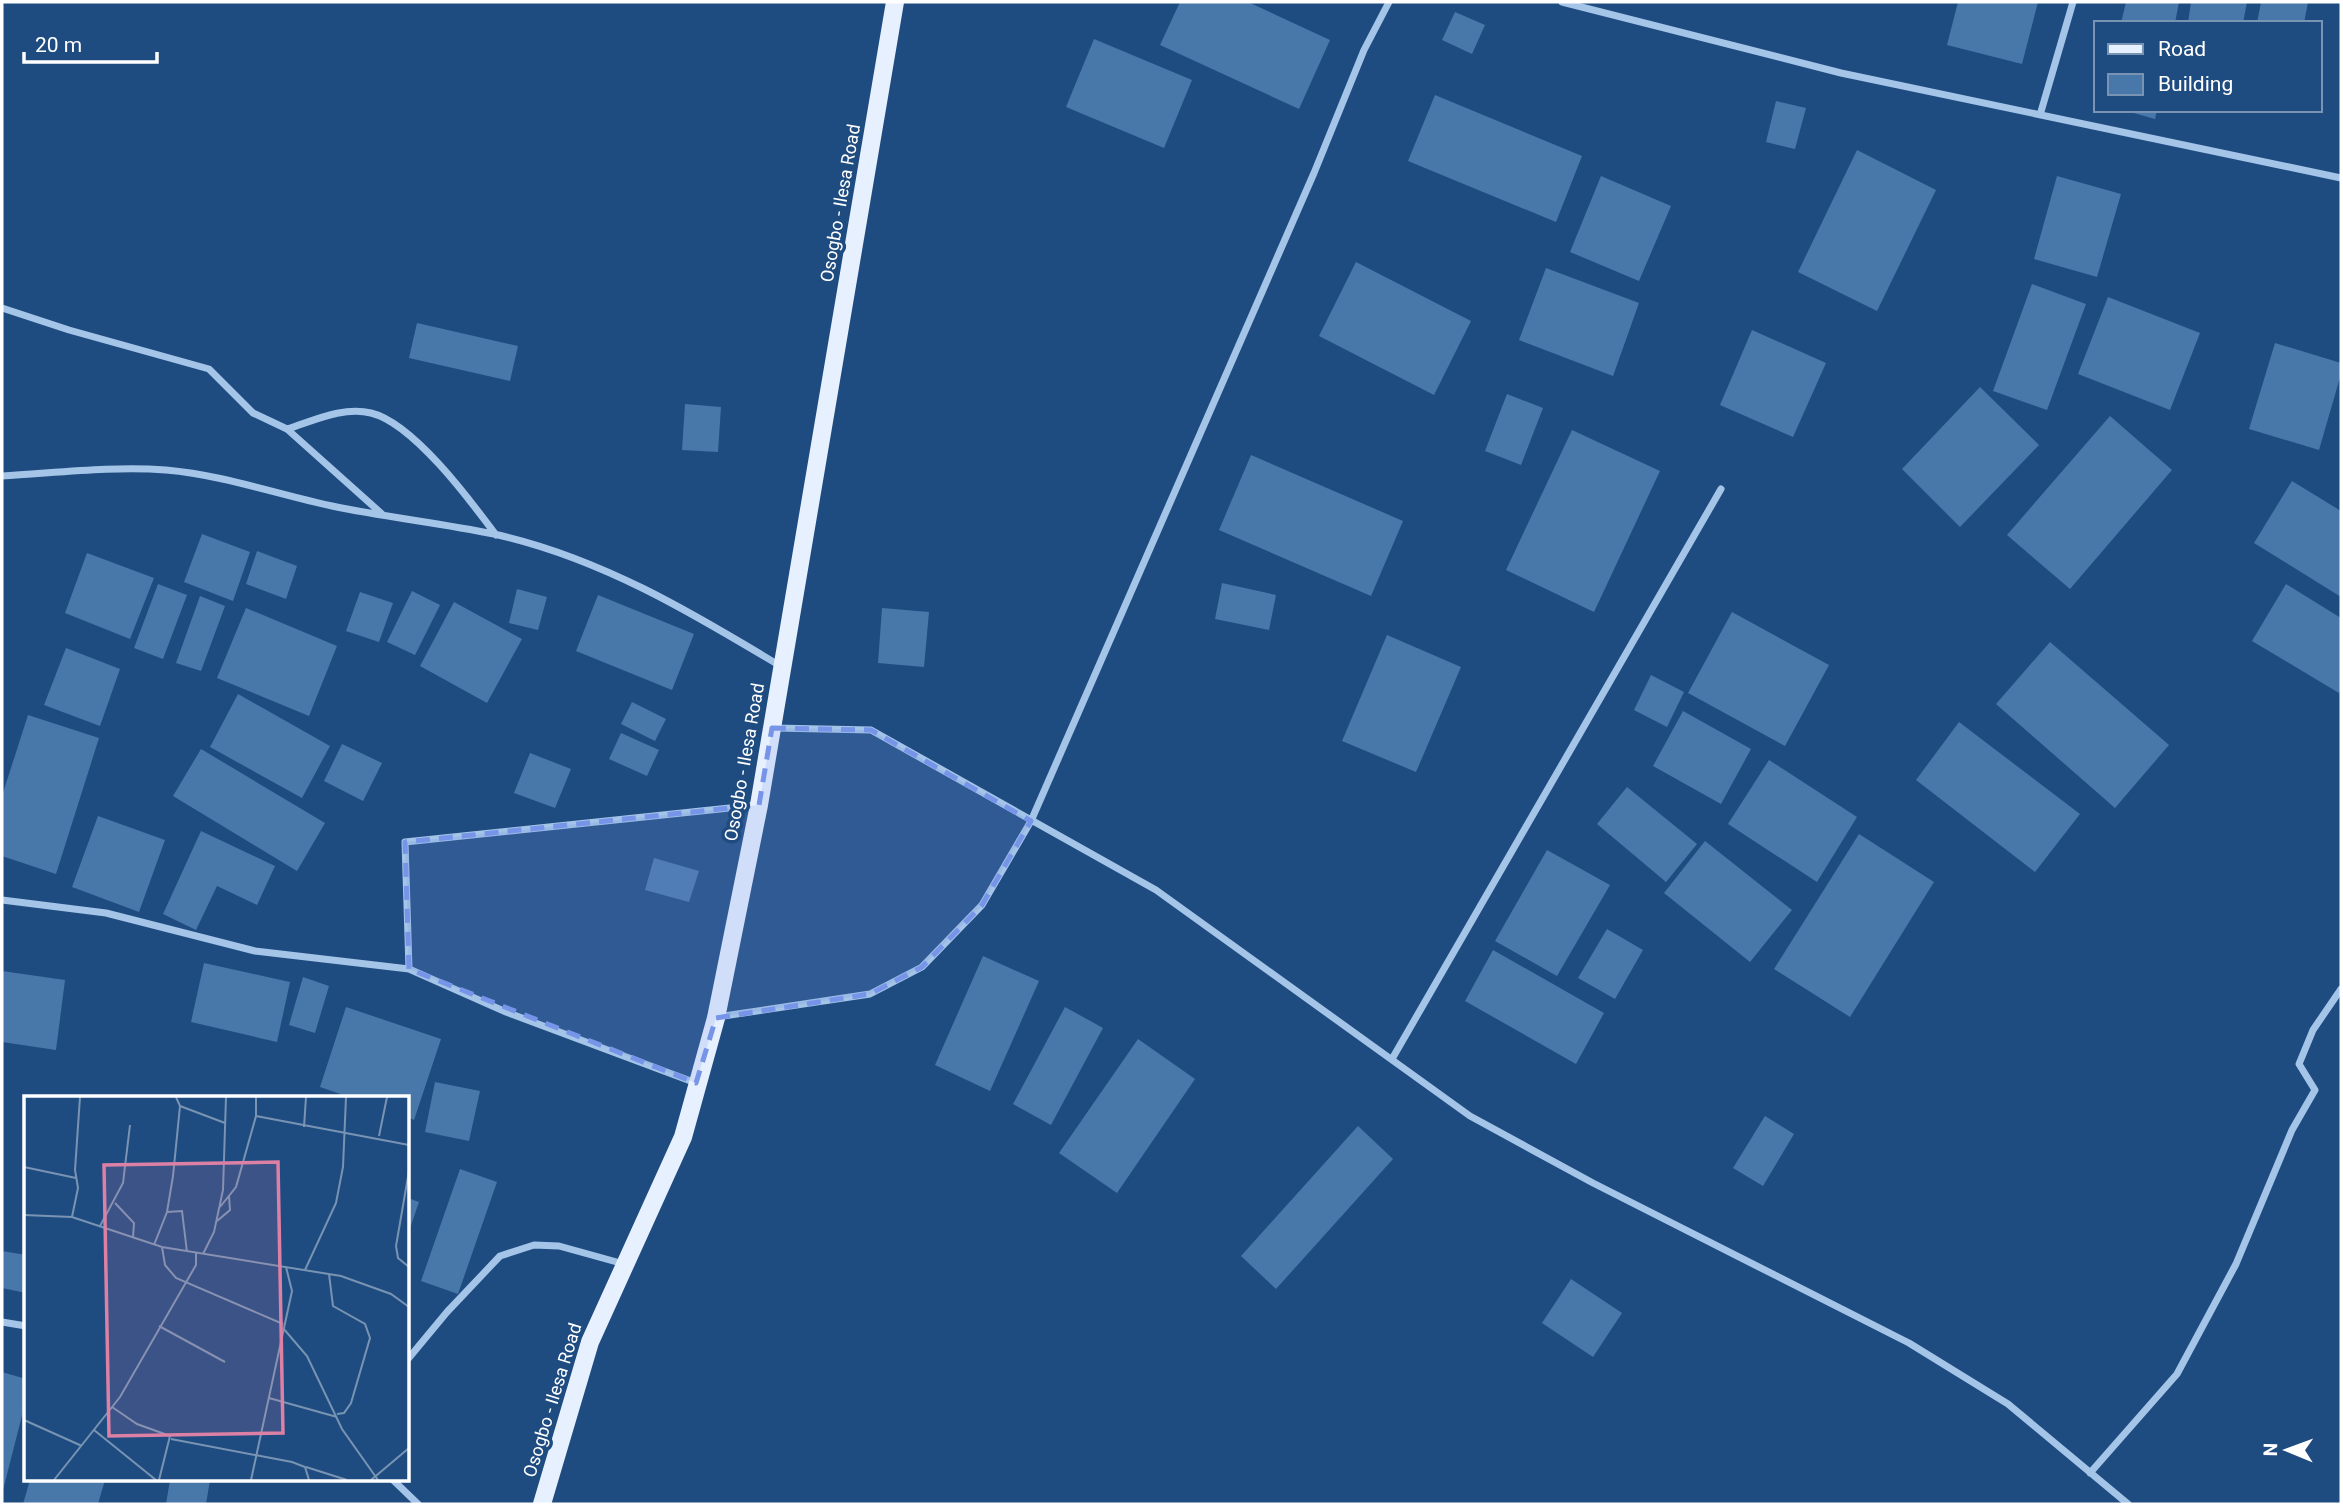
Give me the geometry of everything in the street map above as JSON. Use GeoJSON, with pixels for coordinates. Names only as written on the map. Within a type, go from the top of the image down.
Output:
{"type":"FeatureCollection","features":[{"type":"Feature","properties":{"kind":"main road","name":"Osogbo - Ilesa Road"},"geometry":{"type":"LineString","coordinates":[[542,1504],[590,1342],[683,1137],[716,1018],[759,804],[895,2]]}},
{"type":"Feature","properties":{"kind":"street"},"geometry":{"type":"LineString","coordinates":[[716,1018],[870,994],[922,967],[982,905],[1031,821],[1314,173],[1364,50],[1390,2]]}},
{"type":"Feature","properties":{"kind":"street"},"geometry":{"type":"LineString","coordinates":[[1562,2],[1841,73],[2341,178]]}},
{"type":"Feature","properties":{"kind":"street"},"geometry":{"type":"LineString","coordinates":[[2040,115],[2073,2]]}},
{"type":"Feature","properties":{"kind":"street"},"geometry":{"type":"LineString","coordinates":[[2,308],[69,330],[209,369],[253,413],[287,429],[382,514]]}},
{"type":"Feature","properties":{"kind":"street"},"geometry":{"type":"LineString","coordinates":[[287,429],[341,412],[371,413],[400,427],[453,479],[496,535]]}},
{"type":"Feature","properties":{"kind":"street"},"geometry":{"type":"LineString","coordinates":[[2,476],[114,469],[166,470],[227,479],[332,506],[496,535],[592,564],[689,611],[782,667]]}},
{"type":"Feature","properties":{"kind":"street"},"geometry":{"type":"LineString","coordinates":[[1392,1059],[1721,489]]}},
{"type":"Feature","properties":{"kind":"street"},"geometry":{"type":"LineString","coordinates":[[772,728],[871,730],[1156,890],[1470,1116],[1628,1201],[1909,1343],[2008,1405],[2128,1504]]}},
{"type":"Feature","properties":{"kind":"street"},"geometry":{"type":"LineString","coordinates":[[409,969],[405,842],[759,804]]}},
{"type":"Feature","properties":{"kind":"street"},"geometry":{"type":"LineString","coordinates":[[2,900],[106,913],[255,951],[409,969],[506,1012],[696,1083]]}},
{"type":"Feature","properties":{"kind":"street"},"geometry":{"type":"LineString","coordinates":[[2090,1474],[2177,1374],[2236,1265],[2292,1130],[2315,1090],[2299,1063],[2313,1030],[2341,989]]}},
{"type":"Feature","properties":{"kind":"street"},"geometry":{"type":"LineString","coordinates":[[410,1357],[447,1312],[500,1256],[534,1245],[559,1246],[625,1264]]}},
{"type":"Feature","properties":{"kind":"street"},"geometry":{"type":"LineString","coordinates":[[2,1322],[24,1326]]}},
{"type":"Feature","properties":{"kind":"street"},"geometry":{"type":"LineString","coordinates":[[395,1482],[418,1504]]}},
{"type":"Feature","properties":{"kind":"highlighted area"},"geometry":{"type":"Polygon","coordinates":[[[772,728],[871,730],[1031,821],[982,905],[922,967],[870,994],[716,1018],[696,1083],[409,969],[405,842],[759,805],[772,728]]]}},
{"type":"Feature","properties":{"kind":"building"},"geometry":{"type":"Polygon","coordinates":[[[1180,2],[1248,2],[1330,40],[1299,109],[1160,45],[1180,2]]]}},
{"type":"Feature","properties":{"kind":"building"},"geometry":{"type":"Polygon","coordinates":[[[1958,2],[2038,2],[2022,64],[1947,45],[1958,2]]]}},
{"type":"Feature","properties":{"kind":"building"},"geometry":{"type":"Polygon","coordinates":[[[2126,2],[2179,2],[2175,21],[2121,21],[2126,2]]]}},
{"type":"Feature","properties":{"kind":"building"},"geometry":{"type":"Polygon","coordinates":[[[2191,2],[2247,2],[2243,21],[2188,21],[2191,2]]]}},
{"type":"Feature","properties":{"kind":"building"},"geometry":{"type":"Polygon","coordinates":[[[2261,2],[2308,2],[2304,21],[2257,21],[2261,2]]]}},
{"type":"Feature","properties":{"kind":"building"},"geometry":{"type":"Polygon","coordinates":[[[1455,12],[1485,25],[1472,54],[1442,40],[1455,12]]]}},
{"type":"Feature","properties":{"kind":"building"},"geometry":{"type":"Polygon","coordinates":[[[1094,39],[1192,80],[1164,148],[1066,107],[1094,39]]]}},
{"type":"Feature","properties":{"kind":"building"},"geometry":{"type":"Polygon","coordinates":[[[1435,95],[1582,156],[1556,222],[1408,161],[1435,95]]]}},
{"type":"Feature","properties":{"kind":"building"},"geometry":{"type":"Polygon","coordinates":[[[1776,101],[1806,108],[1795,149],[1766,142],[1776,101]]]}},
{"type":"Feature","properties":{"kind":"building"},"geometry":{"type":"Polygon","coordinates":[[[2130,112],[2157,112],[2155,119],[2130,112]]]}},
{"type":"Feature","properties":{"kind":"building"},"geometry":{"type":"Polygon","coordinates":[[[1857,150],[1936,190],[1877,311],[1798,272],[1857,150]]]}},
{"type":"Feature","properties":{"kind":"building"},"geometry":{"type":"Polygon","coordinates":[[[1601,176],[1671,206],[1639,281],[1570,252],[1601,176]]]}},
{"type":"Feature","properties":{"kind":"building"},"geometry":{"type":"Polygon","coordinates":[[[2057,176],[2121,194],[2097,277],[2034,259],[2057,176]]]}},
{"type":"Feature","properties":{"kind":"building"},"geometry":{"type":"Polygon","coordinates":[[[1356,262],[1471,321],[1434,395],[1319,336],[1356,262]]]}},
{"type":"Feature","properties":{"kind":"building"},"geometry":{"type":"Polygon","coordinates":[[[1546,268],[1639,303],[1613,376],[1519,340],[1546,268]]]}},
{"type":"Feature","properties":{"kind":"building"},"geometry":{"type":"Polygon","coordinates":[[[2032,284],[2086,304],[2047,410],[1993,391],[2032,284]]]}},
{"type":"Feature","properties":{"kind":"building"},"geometry":{"type":"Polygon","coordinates":[[[2108,297],[2200,333],[2170,410],[2078,374],[2108,297]]]}},
{"type":"Feature","properties":{"kind":"building"},"geometry":{"type":"Polygon","coordinates":[[[417,323],[518,346],[510,381],[409,358],[417,323]]]}},
{"type":"Feature","properties":{"kind":"building"},"geometry":{"type":"Polygon","coordinates":[[[1752,330],[1826,363],[1793,437],[1720,405],[1752,330]]]}},
{"type":"Feature","properties":{"kind":"building"},"geometry":{"type":"Polygon","coordinates":[[[2275,343],[2341,363],[2341,374],[2319,450],[2249,429],[2275,343]]]}},
{"type":"Feature","properties":{"kind":"building"},"geometry":{"type":"Polygon","coordinates":[[[1980,387],[2039,445],[1960,527],[1902,469],[1980,387]]]}},
{"type":"Feature","properties":{"kind":"building"},"geometry":{"type":"Polygon","coordinates":[[[1507,394],[1543,408],[1521,465],[1485,451],[1507,394]]]}},
{"type":"Feature","properties":{"kind":"building"},"geometry":{"type":"Polygon","coordinates":[[[685,404],[721,407],[718,452],[682,450],[685,404]]]}},
{"type":"Feature","properties":{"kind":"building"},"geometry":{"type":"Polygon","coordinates":[[[2110,416],[2172,470],[2070,589],[2007,535],[2110,416]]]}},
{"type":"Feature","properties":{"kind":"building"},"geometry":{"type":"Polygon","coordinates":[[[1572,430],[1660,471],[1594,612],[1506,570],[1572,430]]]}},
{"type":"Feature","properties":{"kind":"building"},"geometry":{"type":"Polygon","coordinates":[[[1251,455],[1403,521],[1371,596],[1219,530],[1251,455]]]}},
{"type":"Feature","properties":{"kind":"building"},"geometry":{"type":"Polygon","coordinates":[[[2292,481],[2341,511],[2341,597],[2254,543],[2292,481]]]}},
{"type":"Feature","properties":{"kind":"building"},"geometry":{"type":"Polygon","coordinates":[[[202,534],[250,552],[233,601],[184,582],[202,534]]]}},
{"type":"Feature","properties":{"kind":"building"},"geometry":{"type":"Polygon","coordinates":[[[257,551],[297,566],[286,599],[246,584],[257,551]]]}},
{"type":"Feature","properties":{"kind":"building"},"geometry":{"type":"Polygon","coordinates":[[[87,553],[154,578],[130,639],[65,613],[87,553]]]}},
{"type":"Feature","properties":{"kind":"building"},"geometry":{"type":"Polygon","coordinates":[[[1222,583],[1276,595],[1269,630],[1215,619],[1222,583]]]}},
{"type":"Feature","properties":{"kind":"building"},"geometry":{"type":"Polygon","coordinates":[[[158,584],[187,595],[163,659],[134,648],[158,584]]]}},
{"type":"Feature","properties":{"kind":"building"},"geometry":{"type":"Polygon","coordinates":[[[2286,584],[2341,618],[2339,693],[2252,641],[2286,584]]]}},
{"type":"Feature","properties":{"kind":"building"},"geometry":{"type":"Polygon","coordinates":[[[517,589],[547,597],[538,630],[509,623],[517,589]]]}},
{"type":"Feature","properties":{"kind":"building"},"geometry":{"type":"Polygon","coordinates":[[[412,591],[440,605],[415,655],[387,642],[412,591]]]}},
{"type":"Feature","properties":{"kind":"building"},"geometry":{"type":"Polygon","coordinates":[[[360,592],[393,603],[379,642],[346,631],[360,592]]]}},
{"type":"Feature","properties":{"kind":"building"},"geometry":{"type":"Polygon","coordinates":[[[598,595],[694,634],[672,690],[576,651],[598,595]]]}},
{"type":"Feature","properties":{"kind":"building"},"geometry":{"type":"Polygon","coordinates":[[[200,596],[225,606],[201,671],[176,663],[200,596]]]}},
{"type":"Feature","properties":{"kind":"building"},"geometry":{"type":"Polygon","coordinates":[[[454,602],[522,639],[487,703],[420,666],[454,602]]]}},
{"type":"Feature","properties":{"kind":"building"},"geometry":{"type":"Polygon","coordinates":[[[246,608],[337,646],[309,716],[217,678],[246,608]]]}},
{"type":"Feature","properties":{"kind":"building"},"geometry":{"type":"Polygon","coordinates":[[[882,608],[929,612],[924,667],[878,663],[882,608]]]}},
{"type":"Feature","properties":{"kind":"building"},"geometry":{"type":"Polygon","coordinates":[[[1732,612],[1829,665],[1785,746],[1688,693],[1732,612]]]}},
{"type":"Feature","properties":{"kind":"building"},"geometry":{"type":"Polygon","coordinates":[[[1387,635],[1461,667],[1416,772],[1342,741],[1387,635]]]}},
{"type":"Feature","properties":{"kind":"building"},"geometry":{"type":"Polygon","coordinates":[[[2050,642],[2169,745],[2115,808],[1996,704],[2050,642]]]}},
{"type":"Feature","properties":{"kind":"building"},"geometry":{"type":"Polygon","coordinates":[[[66,648],[120,669],[100,726],[44,705],[66,648]]]}},
{"type":"Feature","properties":{"kind":"building"},"geometry":{"type":"Polygon","coordinates":[[[1651,675],[1684,692],[1667,727],[1634,710],[1651,675]]]}},
{"type":"Feature","properties":{"kind":"building"},"geometry":{"type":"Polygon","coordinates":[[[238,694],[330,746],[302,798],[210,747],[238,694]]]}},
{"type":"Feature","properties":{"kind":"building"},"geometry":{"type":"Polygon","coordinates":[[[632,702],[666,719],[655,741],[621,724],[632,702]]]}},
{"type":"Feature","properties":{"kind":"building"},"geometry":{"type":"Polygon","coordinates":[[[1683,711],[1751,749],[1721,804],[1653,766],[1683,711]]]}},
{"type":"Feature","properties":{"kind":"building"},"geometry":{"type":"Polygon","coordinates":[[[28,715],[99,738],[56,874],[2,856],[2,796],[28,715]]]}},
{"type":"Feature","properties":{"kind":"building"},"geometry":{"type":"Polygon","coordinates":[[[1959,722],[2080,814],[2035,872],[1916,780],[1959,722]]]}},
{"type":"Feature","properties":{"kind":"building"},"geometry":{"type":"Polygon","coordinates":[[[621,733],[659,750],[647,776],[609,759],[621,733]]]}},
{"type":"Feature","properties":{"kind":"building"},"geometry":{"type":"Polygon","coordinates":[[[342,744],[382,763],[363,801],[324,781],[342,744]]]}},
{"type":"Feature","properties":{"kind":"building"},"geometry":{"type":"Polygon","coordinates":[[[201,749],[325,823],[297,871],[173,796],[201,749]]]}},
{"type":"Feature","properties":{"kind":"building"},"geometry":{"type":"Polygon","coordinates":[[[530,753],[571,769],[555,808],[514,793],[530,753]]]}},
{"type":"Feature","properties":{"kind":"building"},"geometry":{"type":"Polygon","coordinates":[[[1769,760],[1857,817],[1817,882],[1728,824],[1769,760]]]}},
{"type":"Feature","properties":{"kind":"building"},"geometry":{"type":"Polygon","coordinates":[[[1627,787],[1697,844],[1666,882],[1597,824],[1627,787]]]}},
{"type":"Feature","properties":{"kind":"building"},"geometry":{"type":"Polygon","coordinates":[[[98,816],[165,840],[139,912],[72,887],[98,816]]]}},
{"type":"Feature","properties":{"kind":"building"},"geometry":{"type":"Polygon","coordinates":[[[201,831],[275,866],[257,905],[217,886],[196,930],[163,914],[201,831]]]}},
{"type":"Feature","properties":{"kind":"building"},"geometry":{"type":"Polygon","coordinates":[[[1859,834],[1934,882],[1850,1017],[1774,969],[1859,834]]]}},
{"type":"Feature","properties":{"kind":"building"},"geometry":{"type":"Polygon","coordinates":[[[1705,841],[1792,910],[1750,962],[1664,893],[1705,841]]]}},
{"type":"Feature","properties":{"kind":"building"},"geometry":{"type":"Polygon","coordinates":[[[1547,850],[1610,885],[1557,976],[1495,941],[1547,850]]]}},
{"type":"Feature","properties":{"kind":"building"},"geometry":{"type":"Polygon","coordinates":[[[654,858],[699,871],[689,902],[645,890],[654,858]]]}},
{"type":"Feature","properties":{"kind":"building"},"geometry":{"type":"Polygon","coordinates":[[[1607,929],[1643,950],[1615,999],[1578,978],[1607,929]]]}},
{"type":"Feature","properties":{"kind":"building"},"geometry":{"type":"Polygon","coordinates":[[[1493,950],[1604,1013],[1576,1064],[1465,1001],[1493,950]]]}},
{"type":"Feature","properties":{"kind":"building"},"geometry":{"type":"Polygon","coordinates":[[[983,956],[1039,981],[990,1091],[935,1065],[983,956]]]}},
{"type":"Feature","properties":{"kind":"building"},"geometry":{"type":"Polygon","coordinates":[[[204,963],[290,982],[277,1042],[191,1022],[204,963]]]}},
{"type":"Feature","properties":{"kind":"building"},"geometry":{"type":"Polygon","coordinates":[[[2,971],[65,980],[56,1050],[2,1042],[2,971]]]}},
{"type":"Feature","properties":{"kind":"building"},"geometry":{"type":"Polygon","coordinates":[[[303,977],[329,986],[315,1033],[289,1025],[303,977]]]}},
{"type":"Feature","properties":{"kind":"building"},"geometry":{"type":"Polygon","coordinates":[[[346,1007],[441,1039],[414,1120],[410,1118],[410,1096],[346,1096],[320,1087],[346,1007]]]}},
{"type":"Feature","properties":{"kind":"building"},"geometry":{"type":"Polygon","coordinates":[[[1065,1007],[1103,1028],[1051,1125],[1013,1104],[1065,1007]]]}},
{"type":"Feature","properties":{"kind":"building"},"geometry":{"type":"Polygon","coordinates":[[[1138,1039],[1195,1079],[1117,1193],[1059,1153],[1138,1039]]]}},
{"type":"Feature","properties":{"kind":"building"},"geometry":{"type":"Polygon","coordinates":[[[435,1082],[480,1091],[469,1141],[425,1132],[435,1082]]]}},
{"type":"Feature","properties":{"kind":"building"},"geometry":{"type":"Polygon","coordinates":[[[1765,1116],[1794,1134],[1763,1186],[1733,1168],[1765,1116]]]}},
{"type":"Feature","properties":{"kind":"building"},"geometry":{"type":"Polygon","coordinates":[[[1358,1126],[1393,1159],[1276,1289],[1241,1256],[1358,1126]]]}},
{"type":"Feature","properties":{"kind":"building"},"geometry":{"type":"Polygon","coordinates":[[[460,1169],[497,1182],[458,1294],[421,1281],[460,1169]]]}},
{"type":"Feature","properties":{"kind":"building"},"geometry":{"type":"Polygon","coordinates":[[[410,1199],[419,1202],[410,1228],[410,1199]]]}},
{"type":"Feature","properties":{"kind":"building"},"geometry":{"type":"Polygon","coordinates":[[[2,1251],[24,1255],[24,1293],[2,1288],[2,1251]]]}},
{"type":"Feature","properties":{"kind":"building"},"geometry":{"type":"Polygon","coordinates":[[[1571,1279],[1622,1313],[1593,1357],[1542,1323],[1571,1279]]]}},
{"type":"Feature","properties":{"kind":"building"},"geometry":{"type":"Polygon","coordinates":[[[2,1372],[24,1378],[24,1408],[3,1490],[2,1372]]]}},
{"type":"Feature","properties":{"kind":"building"},"geometry":{"type":"Polygon","coordinates":[[[29,1482],[104,1482],[98,1504],[23,1504],[29,1482]]]}},
{"type":"Feature","properties":{"kind":"building"},"geometry":{"type":"Polygon","coordinates":[[[170,1482],[210,1482],[206,1504],[166,1504],[170,1482]]]}}]}
